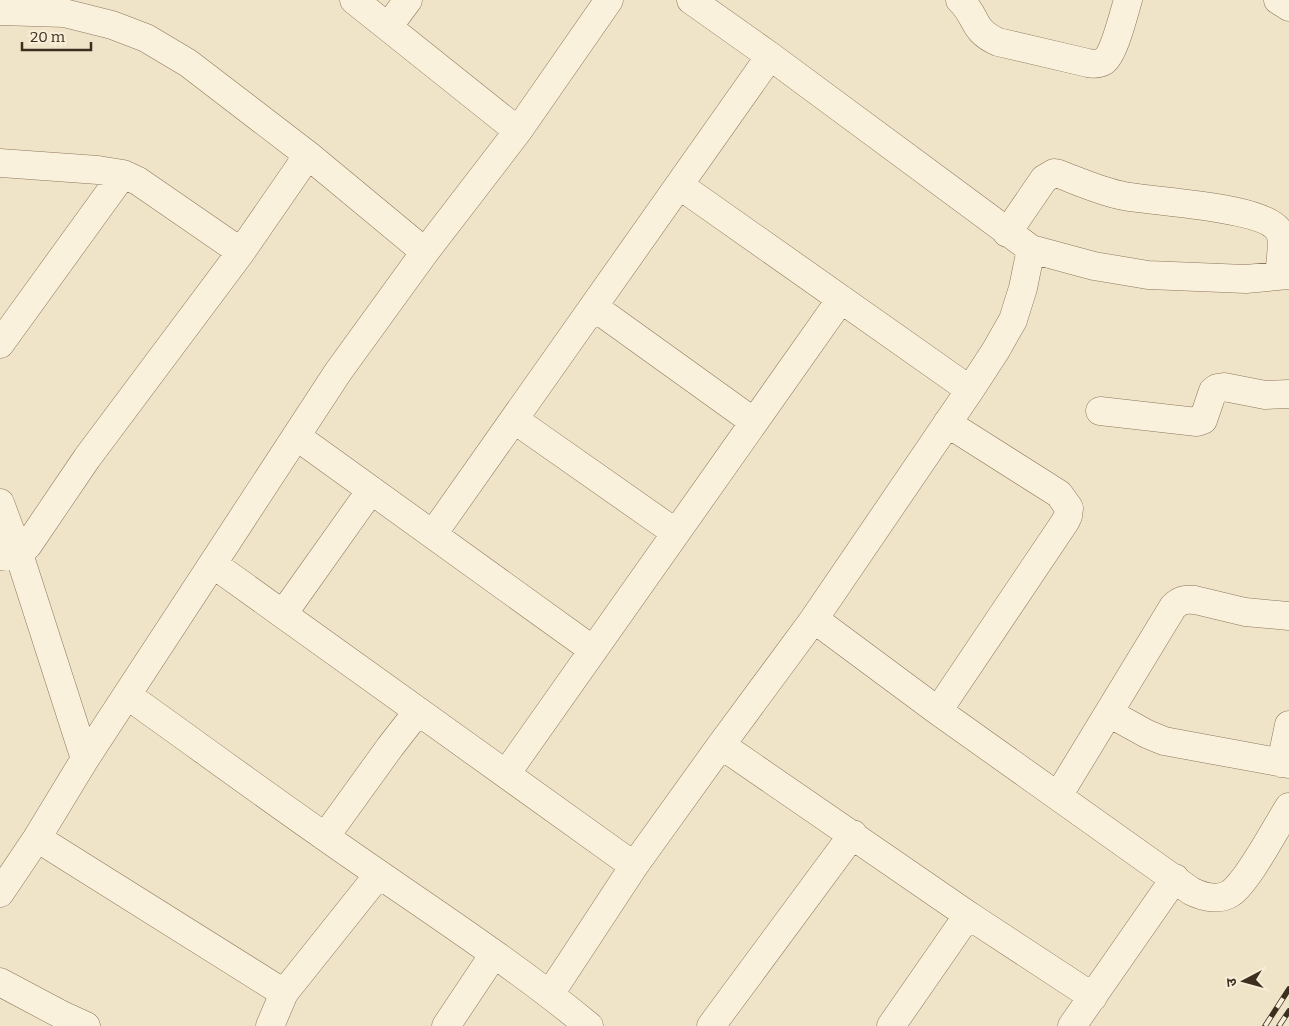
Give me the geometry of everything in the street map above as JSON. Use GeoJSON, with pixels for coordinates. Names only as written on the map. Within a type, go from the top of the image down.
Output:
{"type":"FeatureCollection","features":[{"type":"Feature","properties":{"kind":"street"},"geometry":{"type":"LineString","coordinates":[[354,0],[518,131]]}},
{"type":"Feature","properties":{"kind":"street"},"geometry":{"type":"LineString","coordinates":[[388,27],[408,0]]}},
{"type":"Feature","properties":{"kind":"street"},"geometry":{"type":"LineString","coordinates":[[0,893],[38,838],[127,695],[338,372],[425,252],[518,131],[609,0]]}},
{"type":"Feature","properties":{"kind":"street"},"geometry":{"type":"LineString","coordinates":[[691,0],[770,56],[1007,233],[1031,249],[1094,266],[1148,275],[1246,279],[1284,275],[1280,231],[1273,224],[1258,217],[1215,208],[1122,196],[1059,174],[1044,178],[1007,233]]}},
{"type":"Feature","properties":{"kind":"street"},"geometry":{"type":"LineString","coordinates":[[960,0],[966,5],[978,28],[986,37],[998,42],[1097,64],[1104,61],[1110,54],[1128,0]]}},
{"type":"Feature","properties":{"kind":"street"},"geometry":{"type":"LineString","coordinates":[[1278,0],[1289,8]]}},
{"type":"Feature","properties":{"kind":"street"},"geometry":{"type":"LineString","coordinates":[[0,10],[64,13],[112,24],[146,38],[188,63],[308,156],[425,252]]}},
{"type":"Feature","properties":{"kind":"street"},"geometry":{"type":"LineString","coordinates":[[433,534],[770,56]]}},
{"type":"Feature","properties":{"kind":"street"},"geometry":{"type":"LineString","coordinates":[[10,555],[28,545],[87,458],[241,252],[308,156]]}},
{"type":"Feature","properties":{"kind":"street"},"geometry":{"type":"LineString","coordinates":[[0,163],[98,170],[123,174],[138,182],[241,252]]}},
{"type":"Feature","properties":{"kind":"street"},"geometry":{"type":"LineString","coordinates":[[0,344],[123,174]]}},
{"type":"Feature","properties":{"kind":"street"},"geometry":{"type":"LineString","coordinates":[[679,185],[970,390]]}},
{"type":"Feature","properties":{"kind":"street"},"geometry":{"type":"LineString","coordinates":[[550,994],[634,866],[814,619],[996,350],[1012,320],[1023,288],[1031,249]]}},
{"type":"Feature","properties":{"kind":"street"},"geometry":{"type":"LineString","coordinates":[[506,774],[841,299]]}},
{"type":"Feature","properties":{"kind":"street"},"geometry":{"type":"LineString","coordinates":[[594,306],[754,422]]}},
{"type":"Feature","properties":{"kind":"street"},"geometry":{"type":"LineString","coordinates":[[1100,411],[1197,422],[1203,420],[1213,391],[1217,388],[1224,387],[1265,395],[1289,394]]}},
{"type":"Feature","properties":{"kind":"street"},"geometry":{"type":"LineString","coordinates":[[515,420],[676,533]]}},
{"type":"Feature","properties":{"kind":"street"},"geometry":{"type":"LineString","coordinates":[[938,711],[1065,522],[1069,508],[1059,494],[948,423]]}},
{"type":"Feature","properties":{"kind":"street"},"geometry":{"type":"LineString","coordinates":[[296,436],[593,650]]}},
{"type":"Feature","properties":{"kind":"street"},"geometry":{"type":"LineString","coordinates":[[283,614],[371,490]]}},
{"type":"Feature","properties":{"kind":"street"},"geometry":{"type":"LineString","coordinates":[[0,502],[10,555],[86,759]]}},
{"type":"Feature","properties":{"kind":"street"},"geometry":{"type":"LineString","coordinates":[[213,564],[634,866]]}},
{"type":"Feature","properties":{"kind":"street"},"geometry":{"type":"LineString","coordinates":[[1058,796],[1173,606],[1179,601],[1195,600],[1245,612],[1289,616]]}},
{"type":"Feature","properties":{"kind":"street"},"geometry":{"type":"LineString","coordinates":[[814,619],[938,711],[1203,897],[1218,898],[1231,893],[1244,879],[1289,807]]}},
{"type":"Feature","properties":{"kind":"street"},"geometry":{"type":"LineString","coordinates":[[127,695],[325,837],[550,994],[589,1026]]}},
{"type":"Feature","properties":{"kind":"street"},"geometry":{"type":"LineString","coordinates":[[325,837],[390,746],[418,711]]}},
{"type":"Feature","properties":{"kind":"street"},"geometry":{"type":"LineString","coordinates":[[1109,713],[1164,741],[1285,763],[1289,725]]}},
{"type":"Feature","properties":{"kind":"street"},"geometry":{"type":"LineString","coordinates":[[721,745],[853,834],[968,915],[1092,997]]}},
{"type":"Feature","properties":{"kind":"street"},"geometry":{"type":"LineString","coordinates":[[711,1026],[853,834]]}},
{"type":"Feature","properties":{"kind":"street"},"geometry":{"type":"LineString","coordinates":[[38,838],[284,993]]}},
{"type":"Feature","properties":{"kind":"street"},"geometry":{"type":"LineString","coordinates":[[270,1026],[284,993],[379,874]]}},
{"type":"Feature","properties":{"kind":"street"},"geometry":{"type":"LineString","coordinates":[[1072,1026],[1174,878]]}},
{"type":"Feature","properties":{"kind":"street"},"geometry":{"type":"LineString","coordinates":[[891,1026],[968,915]]}},
{"type":"Feature","properties":{"kind":"street"},"geometry":{"type":"LineString","coordinates":[[446,1026],[494,954]]}},
{"type":"Feature","properties":{"kind":"street"},"geometry":{"type":"LineString","coordinates":[[0,982],[86,1026]]}},
{"type":"Feature","properties":{"kind":"railway"},"geometry":{"type":"LineString","coordinates":[[1265,1026],[1289,989]]}},
{"type":"Feature","properties":{"kind":"railway"},"geometry":{"type":"LineString","coordinates":[[1279,1026],[1289,1011]]}}]}
